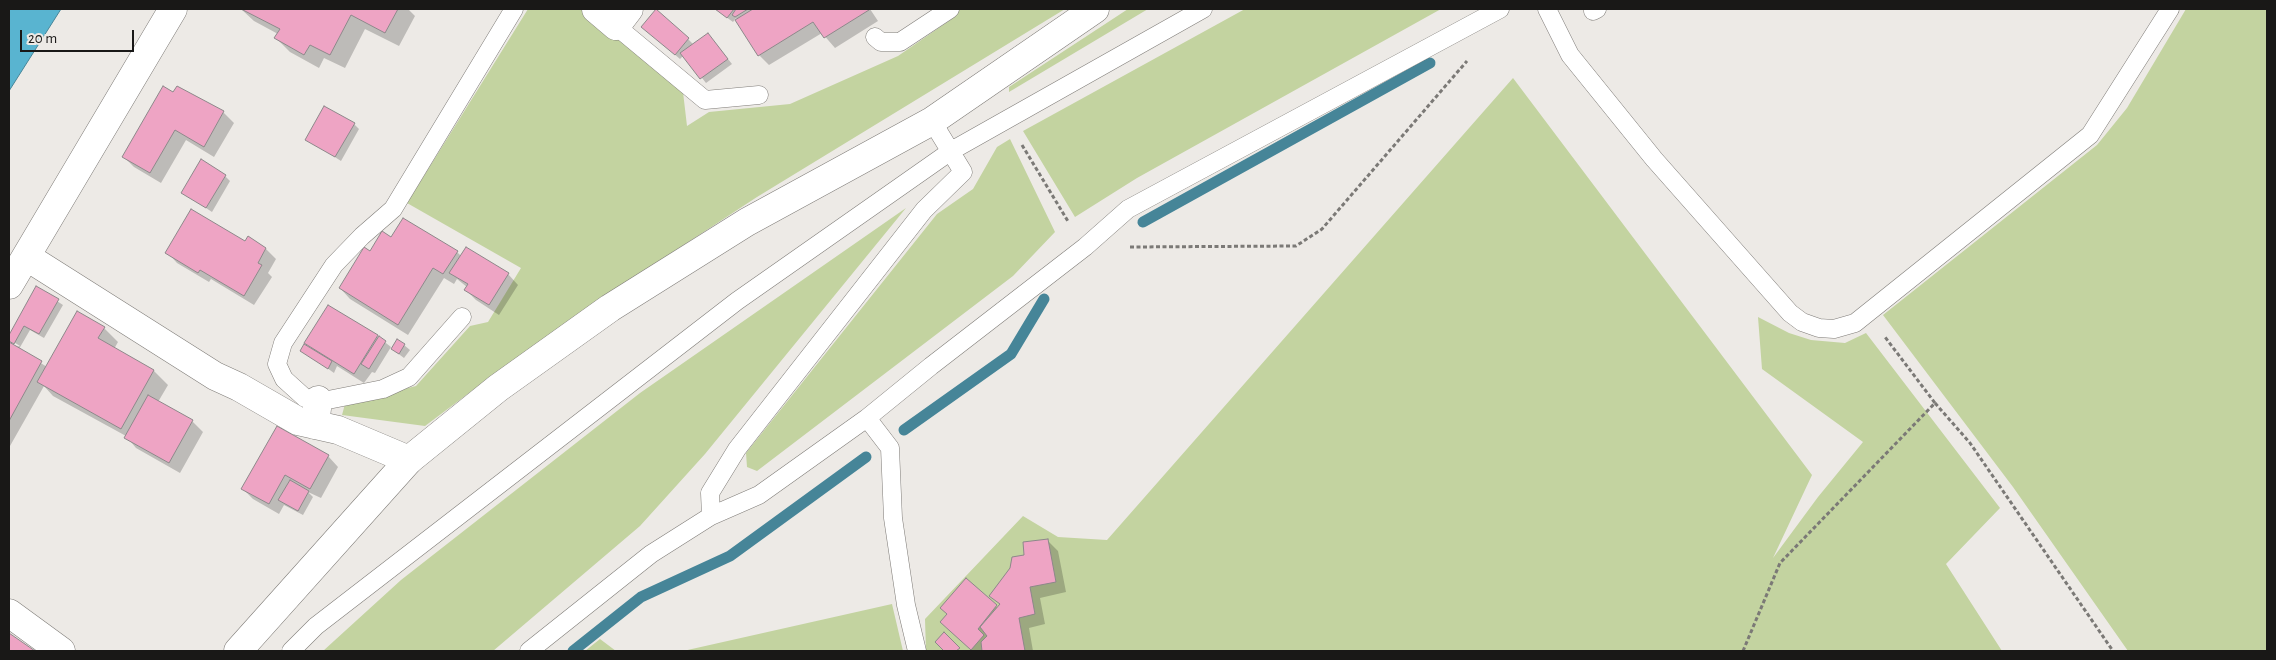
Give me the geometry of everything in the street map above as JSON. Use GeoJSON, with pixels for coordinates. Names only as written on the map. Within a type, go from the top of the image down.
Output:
{"type":"FeatureCollection","features":[{"type":"Feature","properties":{"kind":"street"},"geometry":{"type":"LineString","coordinates":[[9,286],[173,9]]}},
{"type":"Feature","properties":{"kind":"street"},"geometry":{"type":"LineString","coordinates":[[238,651],[409,460],[498,388],[610,308],[747,222],[932,121],[1095,9]]}},
{"type":"Feature","properties":{"kind":"street"},"geometry":{"type":"LineString","coordinates":[[27,257],[215,376],[239,387],[298,421],[316,412],[338,430],[409,460]]}},
{"type":"Feature","properties":{"kind":"street"},"geometry":{"type":"LineString","coordinates":[[9,613],[61,651]]}},
{"type":"Feature","properties":{"kind":"lane"},"geometry":{"type":"LineString","coordinates":[[462,317],[409,377],[383,389],[316,412],[305,398],[284,379],[277,364],[283,344],[334,266],[362,236],[392,209],[514,9]]}},
{"type":"Feature","properties":{"kind":"lane"},"geometry":{"type":"LineString","coordinates":[[875,37],[881,42],[900,42],[950,9]]}},
{"type":"Feature","properties":{"kind":"lane"},"geometry":{"type":"LineString","coordinates":[[291,651],[316,626],[737,300],[950,151],[1203,9]]}},
{"type":"Feature","properties":{"kind":"lane"},"geometry":{"type":"LineString","coordinates":[[529,651],[651,554],[710,516],[759,495],[867,418],[1085,247],[1128,209],[1500,9]]}},
{"type":"Feature","properties":{"kind":"lane"},"geometry":{"type":"LineString","coordinates":[[1547,9],[1570,55],[1654,159],[1790,313],[1802,322],[1819,328],[1834,330],[1855,322],[2090,135],[2170,9]]}},
{"type":"Feature","properties":{"kind":"lane"},"geometry":{"type":"LineString","coordinates":[[614,14],[705,100],[759,95]]}},
{"type":"Feature","properties":{"kind":"lane"},"geometry":{"type":"LineString","coordinates":[[710,516],[710,493],[737,449],[924,210],[963,172],[932,121]]}},
{"type":"Feature","properties":{"kind":"lane"},"geometry":{"type":"LineString","coordinates":[[867,418],[890,448],[893,518],[906,605],[917,651]]}},
{"type":"Feature","properties":{"kind":"path"},"geometry":{"type":"LineString","coordinates":[[1008,120],[1085,247],[1296,246],[1322,229],[1468,59]]}},
{"type":"Feature","properties":{"kind":"path"},"geometry":{"type":"LineString","coordinates":[[1866,313],[1934,403],[1970,443],[2113,651]]}},
{"type":"Feature","properties":{"kind":"path"},"geometry":{"type":"LineString","coordinates":[[1743,651],[1780,563],[1934,403]]}},
{"type":"Feature","properties":{"kind":"green space"},"geometry":{"type":"Polygon","coordinates":[[[528,9],[581,9],[683,92],[687,126],[709,112],[790,104],[898,56],[956,16],[960,9],[1065,9],[757,197],[609,294],[493,375],[425,426],[342,415],[345,404],[416,386],[470,326],[488,322],[521,268],[407,203],[528,9]]]}},
{"type":"Feature","properties":{"kind":"green space"},"geometry":{"type":"Polygon","coordinates":[[[1128,9],[1148,9],[1009,92],[1009,87],[1128,9]]]}},
{"type":"Feature","properties":{"kind":"green space"},"geometry":{"type":"Polygon","coordinates":[[[1245,9],[1441,9],[1137,178],[1075,217],[1023,131],[1245,9]]]}},
{"type":"Feature","properties":{"kind":"green space"},"geometry":{"type":"Polygon","coordinates":[[[2186,9],[2267,9],[2267,651],[2128,651],[2013,487],[1883,315],[2097,145],[2127,108],[2186,9]]]}},
{"type":"Feature","properties":{"kind":"green space"},"geometry":{"type":"Polygon","coordinates":[[[1513,78],[1812,475],[1773,558],[1818,497],[1863,442],[1762,369],[1758,317],[1789,333],[1811,340],[1845,343],[1866,333],[2000,508],[1946,564],[2002,651],[926,651],[925,619],[1023,516],[1058,537],[1107,540],[1513,78]]]}},
{"type":"Feature","properties":{"kind":"green space"},"geometry":{"type":"Polygon","coordinates":[[[1010,139],[1055,232],[1013,276],[757,471],[747,467],[746,453],[937,214],[973,189],[997,147],[1010,139]]]}},
{"type":"Feature","properties":{"kind":"green space"},"geometry":{"type":"Polygon","coordinates":[[[906,208],[705,454],[640,526],[493,651],[323,651],[401,580],[640,393],[906,208]]]}},
{"type":"Feature","properties":{"kind":"green space"},"geometry":{"type":"Polygon","coordinates":[[[892,604],[903,651],[683,651],[892,604]]]}},
{"type":"Feature","properties":{"kind":"green space"},"geometry":{"type":"Polygon","coordinates":[[[600,639],[616,651],[585,651],[600,639]]]}},
{"type":"Feature","properties":{"kind":"water"},"geometry":{"type":"Polygon","coordinates":[[[9,9],[61,9],[9,91],[9,9]]]}},
{"type":"Feature","properties":{"kind":"building"},"geometry":{"type":"Polygon","coordinates":[[[241,9],[398,9],[385,33],[351,15],[330,55],[310,45],[304,55],[274,38],[280,29],[241,9]]]}},
{"type":"Feature","properties":{"kind":"building"},"geometry":{"type":"Polygon","coordinates":[[[656,9],[689,38],[675,55],[641,27],[656,9]]]}},
{"type":"Feature","properties":{"kind":"building"},"geometry":{"type":"Polygon","coordinates":[[[715,9],[734,9],[727,18],[715,9]]]}},
{"type":"Feature","properties":{"kind":"building"},"geometry":{"type":"Polygon","coordinates":[[[736,9],[748,9],[735,17],[732,15],[736,9]]]}},
{"type":"Feature","properties":{"kind":"building"},"geometry":{"type":"Polygon","coordinates":[[[753,9],[869,10],[824,38],[813,22],[758,56],[735,20],[753,9]]]}},
{"type":"Feature","properties":{"kind":"building"},"geometry":{"type":"Polygon","coordinates":[[[708,33],[728,59],[700,79],[680,53],[708,33]]]}},
{"type":"Feature","properties":{"kind":"building"},"geometry":{"type":"Polygon","coordinates":[[[163,86],[173,92],[177,86],[224,111],[204,147],[175,130],[150,173],[122,157],[163,86]]]}},
{"type":"Feature","properties":{"kind":"building"},"geometry":{"type":"Polygon","coordinates":[[[324,106],[355,123],[335,157],[305,140],[324,106]]]}},
{"type":"Feature","properties":{"kind":"building"},"geometry":{"type":"Polygon","coordinates":[[[201,159],[226,175],[206,208],[181,193],[201,159]]]}},
{"type":"Feature","properties":{"kind":"building"},"geometry":{"type":"Polygon","coordinates":[[[191,209],[245,241],[248,236],[266,248],[258,263],[262,265],[244,296],[200,270],[198,273],[165,253],[191,209]]]}},
{"type":"Feature","properties":{"kind":"building"},"geometry":{"type":"Polygon","coordinates":[[[403,218],[458,251],[443,274],[433,268],[398,325],[339,288],[364,247],[370,251],[382,231],[391,237],[403,218]]]}},
{"type":"Feature","properties":{"kind":"building"},"geometry":{"type":"Polygon","coordinates":[[[466,247],[509,273],[489,305],[464,290],[468,284],[449,273],[466,247]]]}},
{"type":"Feature","properties":{"kind":"building"},"geometry":{"type":"Polygon","coordinates":[[[36,286],[59,299],[39,334],[24,326],[14,344],[9,341],[9,335],[36,286]]]}},
{"type":"Feature","properties":{"kind":"building"},"geometry":{"type":"Polygon","coordinates":[[[328,305],[378,335],[354,374],[304,343],[328,305]]]}},
{"type":"Feature","properties":{"kind":"building"},"geometry":{"type":"Polygon","coordinates":[[[77,311],[105,327],[98,338],[154,370],[121,429],[37,382],[77,311]]]}},
{"type":"Feature","properties":{"kind":"building"},"geometry":{"type":"Polygon","coordinates":[[[379,336],[386,341],[369,369],[361,364],[379,336]]]}},
{"type":"Feature","properties":{"kind":"building"},"geometry":{"type":"Polygon","coordinates":[[[397,339],[405,344],[399,354],[391,349],[397,339]]]}},
{"type":"Feature","properties":{"kind":"building"},"geometry":{"type":"Polygon","coordinates":[[[9,342],[42,361],[9,421],[9,342]]]}},
{"type":"Feature","properties":{"kind":"building"},"geometry":{"type":"Polygon","coordinates":[[[304,344],[332,361],[328,369],[300,351],[304,344]]]}},
{"type":"Feature","properties":{"kind":"building"},"geometry":{"type":"Polygon","coordinates":[[[148,395],[193,420],[169,463],[124,438],[148,395]]]}},
{"type":"Feature","properties":{"kind":"building"},"geometry":{"type":"Polygon","coordinates":[[[277,426],[329,455],[310,489],[285,475],[269,504],[241,489],[277,426]]]}},
{"type":"Feature","properties":{"kind":"building"},"geometry":{"type":"Polygon","coordinates":[[[290,480],[309,491],[298,511],[278,500],[290,480]]]}},
{"type":"Feature","properties":{"kind":"building"},"geometry":{"type":"Polygon","coordinates":[[[1048,539],[1056,582],[1030,587],[1035,614],[1019,618],[1025,651],[982,651],[981,642],[987,636],[980,627],[1000,604],[989,596],[1010,568],[1012,557],[1024,555],[1023,542],[1048,539]]]}},
{"type":"Feature","properties":{"kind":"building"},"geometry":{"type":"Polygon","coordinates":[[[966,578],[997,605],[978,629],[984,635],[971,650],[940,622],[947,614],[940,608],[966,578]]]}},
{"type":"Feature","properties":{"kind":"building"},"geometry":{"type":"Polygon","coordinates":[[[944,632],[960,648],[956,651],[944,651],[935,642],[944,632]]]}},
{"type":"Feature","properties":{"kind":"building"},"geometry":{"type":"Polygon","coordinates":[[[9,633],[35,651],[9,651],[9,633]]]}},
{"type":"Feature","properties":{"kind":"waterway"},"geometry":{"type":"LineString","coordinates":[[1143,222],[1430,63]]}},
{"type":"Feature","properties":{"kind":"waterway"},"geometry":{"type":"LineString","coordinates":[[904,430],[1011,354],[1044,299]]}},
{"type":"Feature","properties":{"kind":"waterway"},"geometry":{"type":"LineString","coordinates":[[573,651],[641,597],[730,556],[866,457]]}}]}
